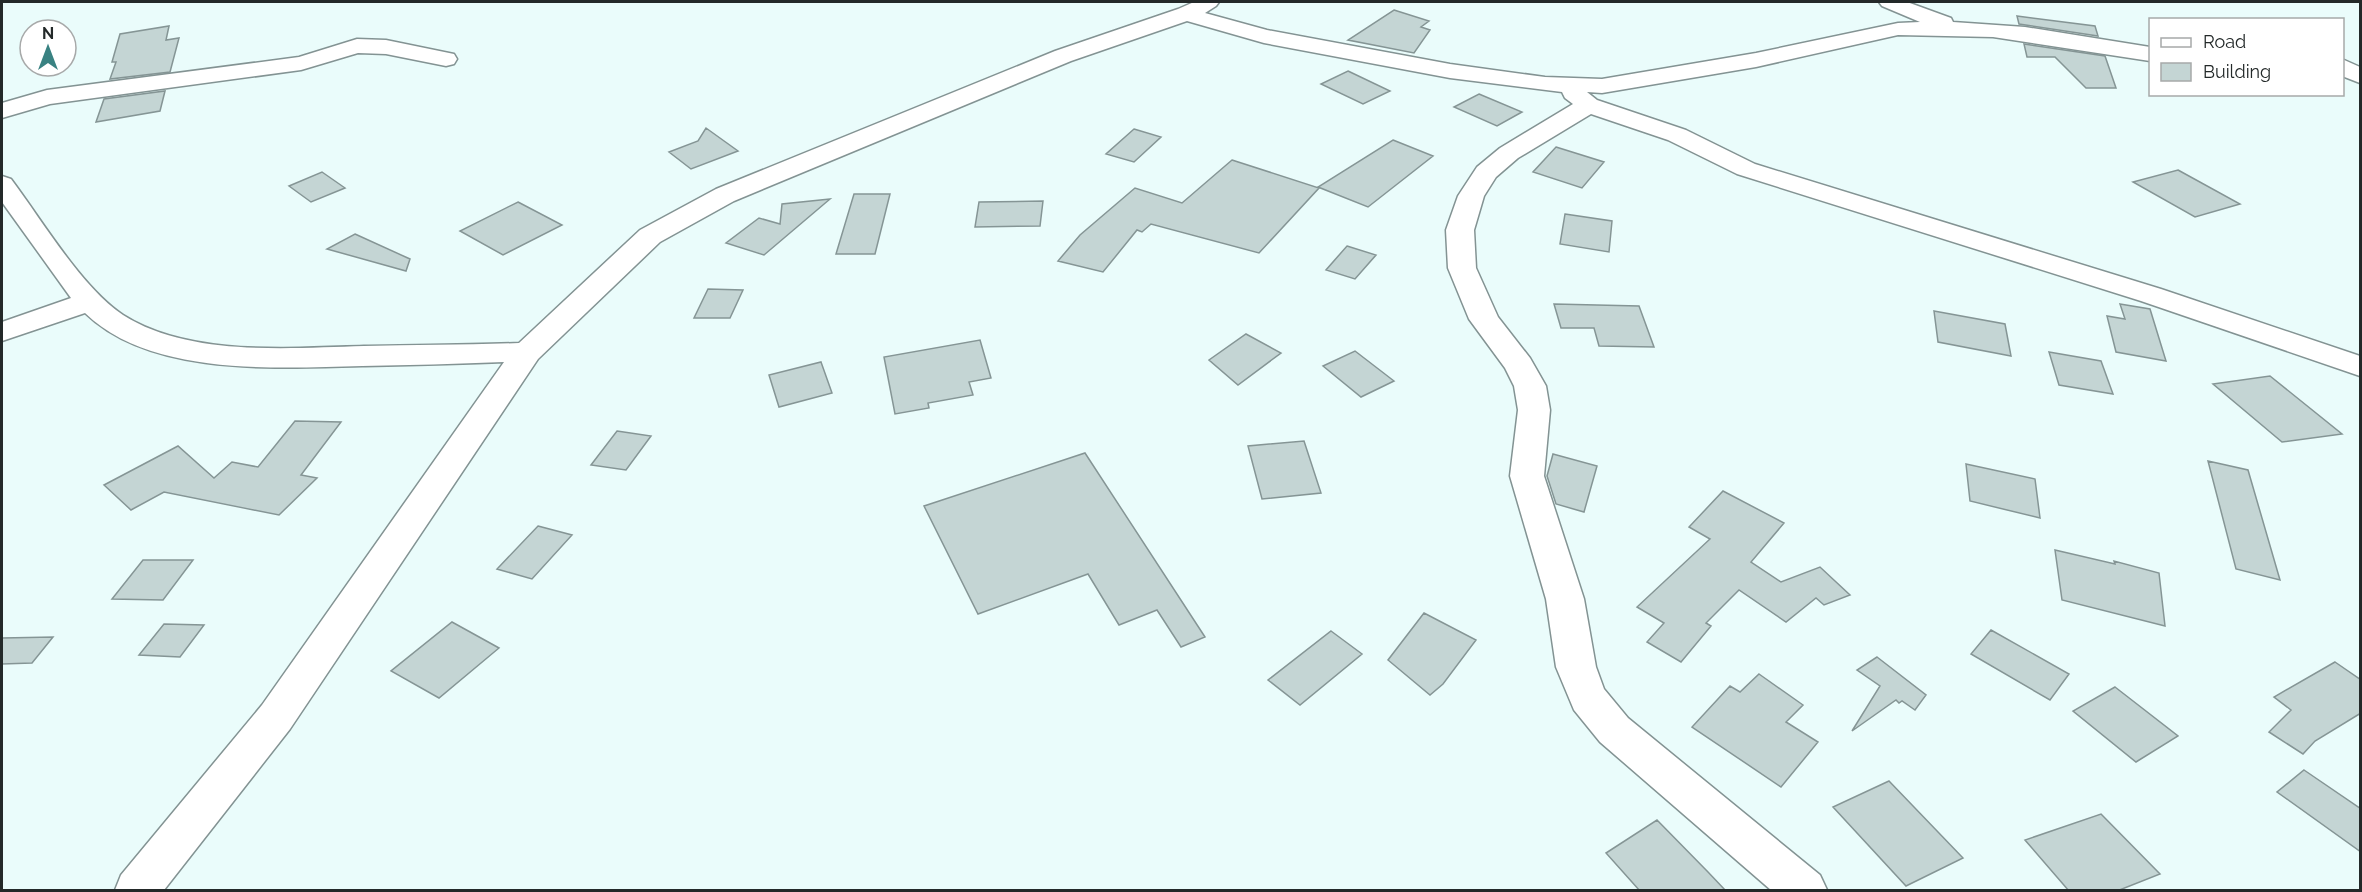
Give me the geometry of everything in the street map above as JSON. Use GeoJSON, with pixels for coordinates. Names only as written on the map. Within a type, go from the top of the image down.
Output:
{"type":"FeatureCollection","features":[{"type":"Feature","properties":{"kind":"street"},"geometry":{"type":"LineString","coordinates":[[1888,2],[1950,27]]}},
{"type":"Feature","properties":{"kind":"street"},"geometry":{"type":"LineString","coordinates":[[137,891],[276,717],[527,352],[650,236],[725,195],[1064,56],[1197,8],[1264,36],[1450,71],[1561,84],[1602,86],[1672,76],[1898,29],[1950,27],[2017,32],[2149,54]]}},
{"type":"Feature","properties":{"kind":"street"},"geometry":{"type":"LineString","coordinates":[[2,111],[47,97],[301,63],[357,46],[386,47],[446,58]]}},
{"type":"Feature","properties":{"kind":"street"},"geometry":{"type":"LineString","coordinates":[[2344,67],[2361,76]]}},
{"type":"Feature","properties":{"kind":"street"},"geometry":{"type":"LineString","coordinates":[[1561,84],[1589,105],[1677,135],[1746,169],[2094,277],[2361,366]]}},
{"type":"Feature","properties":{"kind":"street"},"geometry":{"type":"LineString","coordinates":[[2344,84],[2361,86]]}},
{"type":"Feature","properties":{"kind":"street"},"geometry":{"type":"LineString","coordinates":[[1589,105],[1509,153],[1486,172],[1471,196],[1460,230],[1462,268],[1484,319],[1519,365],[1530,386],[1534,410],[1527,476],[1565,599],[1576,667],[1588,698],[1614,730],[1804,891]]}},
{"type":"Feature","properties":{"kind":"street"},"geometry":{"type":"LineString","coordinates":[[2,184],[70,278],[111,321],[141,339],[181,349],[271,357],[527,352]]}},
{"type":"Feature","properties":{"kind":"street"},"geometry":{"type":"LineString","coordinates":[[2,332],[91,301]]}},
{"type":"Feature","properties":{"kind":"building"},"geometry":{"type":"Polygon","coordinates":[[[1394,10],[1429,21],[1421,27],[1430,30],[1414,53],[1348,40],[1394,10]]]}},
{"type":"Feature","properties":{"kind":"building"},"geometry":{"type":"Polygon","coordinates":[[[2017,16],[2095,26],[2098,36],[2019,24],[2017,16]]]}},
{"type":"Feature","properties":{"kind":"building"},"geometry":{"type":"Polygon","coordinates":[[[169,26],[166,40],[179,38],[170,72],[110,79],[116,62],[112,62],[120,34],[169,26]]]}},
{"type":"Feature","properties":{"kind":"building"},"geometry":{"type":"Polygon","coordinates":[[[2024,44],[2105,56],[2116,88],[2086,88],[2055,57],[2027,57],[2024,44]]]}},
{"type":"Feature","properties":{"kind":"building"},"geometry":{"type":"Polygon","coordinates":[[[1348,71],[1390,91],[1363,104],[1321,84],[1348,71]]]}},
{"type":"Feature","properties":{"kind":"building"},"geometry":{"type":"Polygon","coordinates":[[[165,91],[160,111],[96,122],[104,99],[165,91]]]}},
{"type":"Feature","properties":{"kind":"building"},"geometry":{"type":"Polygon","coordinates":[[[1479,94],[1522,112],[1497,126],[1454,107],[1479,94]]]}},
{"type":"Feature","properties":{"kind":"building"},"geometry":{"type":"Polygon","coordinates":[[[706,128],[738,151],[691,169],[669,152],[698,141],[706,128]]]}},
{"type":"Feature","properties":{"kind":"building"},"geometry":{"type":"Polygon","coordinates":[[[1134,129],[1161,137],[1134,162],[1106,154],[1134,129]]]}},
{"type":"Feature","properties":{"kind":"building"},"geometry":{"type":"Polygon","coordinates":[[[1393,140],[1433,156],[1368,207],[1318,187],[1393,140]]]}},
{"type":"Feature","properties":{"kind":"building"},"geometry":{"type":"Polygon","coordinates":[[[1556,147],[1604,162],[1582,188],[1533,172],[1556,147]]]}},
{"type":"Feature","properties":{"kind":"building"},"geometry":{"type":"Polygon","coordinates":[[[1232,160],[1319,188],[1259,253],[1151,224],[1142,232],[1137,230],[1103,272],[1058,261],[1080,235],[1135,188],[1182,203],[1232,160]]]}},
{"type":"Feature","properties":{"kind":"building"},"geometry":{"type":"Polygon","coordinates":[[[2178,170],[2240,204],[2195,217],[2133,182],[2178,170]]]}},
{"type":"Feature","properties":{"kind":"building"},"geometry":{"type":"Polygon","coordinates":[[[322,172],[345,188],[311,202],[289,186],[322,172]]]}},
{"type":"Feature","properties":{"kind":"building"},"geometry":{"type":"Polygon","coordinates":[[[854,194],[890,194],[875,254],[836,254],[854,194]]]}},
{"type":"Feature","properties":{"kind":"building"},"geometry":{"type":"Polygon","coordinates":[[[830,199],[764,255],[726,243],[759,218],[780,224],[782,204],[830,199]]]}},
{"type":"Feature","properties":{"kind":"building"},"geometry":{"type":"Polygon","coordinates":[[[1043,201],[1040,226],[975,227],[979,202],[1043,201]]]}},
{"type":"Feature","properties":{"kind":"building"},"geometry":{"type":"Polygon","coordinates":[[[518,202],[562,225],[503,255],[460,231],[518,202]]]}},
{"type":"Feature","properties":{"kind":"building"},"geometry":{"type":"Polygon","coordinates":[[[1565,214],[1612,221],[1609,252],[1560,244],[1565,214]]]}},
{"type":"Feature","properties":{"kind":"building"},"geometry":{"type":"Polygon","coordinates":[[[355,234],[410,259],[406,271],[327,249],[355,234]]]}},
{"type":"Feature","properties":{"kind":"building"},"geometry":{"type":"Polygon","coordinates":[[[1347,246],[1376,255],[1355,279],[1326,270],[1347,246]]]}},
{"type":"Feature","properties":{"kind":"building"},"geometry":{"type":"Polygon","coordinates":[[[708,289],[743,290],[730,318],[694,318],[708,289]]]}},
{"type":"Feature","properties":{"kind":"building"},"geometry":{"type":"Polygon","coordinates":[[[1554,304],[1639,306],[1654,347],[1599,346],[1594,328],[1561,328],[1554,304]]]}},
{"type":"Feature","properties":{"kind":"building"},"geometry":{"type":"Polygon","coordinates":[[[2120,304],[2150,309],[2166,361],[2116,352],[2107,316],[2125,319],[2120,304]]]}},
{"type":"Feature","properties":{"kind":"building"},"geometry":{"type":"Polygon","coordinates":[[[1934,311],[2005,324],[2011,356],[1938,342],[1934,311]]]}},
{"type":"Feature","properties":{"kind":"building"},"geometry":{"type":"Polygon","coordinates":[[[1246,334],[1281,353],[1238,385],[1209,360],[1246,334]]]}},
{"type":"Feature","properties":{"kind":"building"},"geometry":{"type":"Polygon","coordinates":[[[980,340],[991,378],[969,382],[973,395],[928,403],[929,408],[895,414],[884,357],[980,340]]]}},
{"type":"Feature","properties":{"kind":"building"},"geometry":{"type":"Polygon","coordinates":[[[1355,351],[1394,381],[1361,397],[1323,366],[1355,351]]]}},
{"type":"Feature","properties":{"kind":"building"},"geometry":{"type":"Polygon","coordinates":[[[2049,352],[2101,361],[2113,394],[2059,385],[2049,352]]]}},
{"type":"Feature","properties":{"kind":"building"},"geometry":{"type":"Polygon","coordinates":[[[821,362],[832,393],[779,407],[769,375],[821,362]]]}},
{"type":"Feature","properties":{"kind":"building"},"geometry":{"type":"Polygon","coordinates":[[[2270,376],[2342,434],[2282,442],[2213,384],[2270,376]]]}},
{"type":"Feature","properties":{"kind":"building"},"geometry":{"type":"Polygon","coordinates":[[[295,421],[341,422],[301,475],[317,478],[279,515],[164,492],[131,510],[104,485],[178,446],[214,478],[232,462],[258,467],[295,421]]]}},
{"type":"Feature","properties":{"kind":"building"},"geometry":{"type":"Polygon","coordinates":[[[617,431],[651,436],[626,470],[591,465],[617,431]]]}},
{"type":"Feature","properties":{"kind":"building"},"geometry":{"type":"Polygon","coordinates":[[[1304,441],[1321,493],[1262,499],[1248,446],[1304,441]]]}},
{"type":"Feature","properties":{"kind":"building"},"geometry":{"type":"Polygon","coordinates":[[[1085,453],[1205,637],[1181,647],[1157,610],[1119,625],[1088,574],[978,614],[924,506],[1085,453]]]}},
{"type":"Feature","properties":{"kind":"building"},"geometry":{"type":"Polygon","coordinates":[[[1553,454],[1597,466],[1584,512],[1556,504],[1547,476],[1553,454]]]}},
{"type":"Feature","properties":{"kind":"building"},"geometry":{"type":"Polygon","coordinates":[[[2208,461],[2248,470],[2280,580],[2236,569],[2208,461]]]}},
{"type":"Feature","properties":{"kind":"building"},"geometry":{"type":"Polygon","coordinates":[[[1966,464],[2035,479],[2040,518],[1970,501],[1966,464]]]}},
{"type":"Feature","properties":{"kind":"building"},"geometry":{"type":"Polygon","coordinates":[[[1723,491],[1784,523],[1751,562],[1781,582],[1820,567],[1850,595],[1824,605],[1816,598],[1786,622],[1739,590],[1706,623],[1711,626],[1681,662],[1647,642],[1664,623],[1637,607],[1710,539],[1689,527],[1723,491]]]}},
{"type":"Feature","properties":{"kind":"building"},"geometry":{"type":"Polygon","coordinates":[[[538,526],[572,535],[532,579],[497,569],[538,526]]]}},
{"type":"Feature","properties":{"kind":"building"},"geometry":{"type":"Polygon","coordinates":[[[2055,550],[2115,564],[2114,561],[2159,573],[2165,626],[2062,600],[2055,550]]]}},
{"type":"Feature","properties":{"kind":"building"},"geometry":{"type":"Polygon","coordinates":[[[143,560],[193,560],[163,600],[112,599],[143,560]]]}},
{"type":"Feature","properties":{"kind":"building"},"geometry":{"type":"Polygon","coordinates":[[[1424,613],[1476,640],[1443,684],[1430,695],[1388,660],[1424,613]]]}},
{"type":"Feature","properties":{"kind":"building"},"geometry":{"type":"Polygon","coordinates":[[[452,622],[499,648],[439,698],[391,671],[452,622]]]}},
{"type":"Feature","properties":{"kind":"building"},"geometry":{"type":"Polygon","coordinates":[[[164,624],[204,625],[180,657],[139,655],[164,624]]]}},
{"type":"Feature","properties":{"kind":"building"},"geometry":{"type":"Polygon","coordinates":[[[1991,630],[2069,674],[2050,700],[1971,654],[1991,630]]]}},
{"type":"Feature","properties":{"kind":"building"},"geometry":{"type":"Polygon","coordinates":[[[1331,631],[1362,654],[1300,705],[1268,680],[1331,631]]]}},
{"type":"Feature","properties":{"kind":"building"},"geometry":{"type":"Polygon","coordinates":[[[53,637],[32,663],[2,664],[2,638],[53,637]]]}},
{"type":"Feature","properties":{"kind":"building"},"geometry":{"type":"Polygon","coordinates":[[[1877,657],[1926,695],[1915,710],[1902,701],[1899,703],[1896,700],[1852,731],[1880,686],[1857,670],[1877,657]]]}},
{"type":"Feature","properties":{"kind":"building"},"geometry":{"type":"Polygon","coordinates":[[[2335,662],[2361,680],[2361,713],[2315,741],[2303,754],[2269,732],[2291,710],[2274,697],[2335,662]]]}},
{"type":"Feature","properties":{"kind":"building"},"geometry":{"type":"Polygon","coordinates":[[[1759,674],[1803,705],[1786,722],[1818,742],[1781,787],[1692,727],[1730,686],[1740,692],[1759,674]]]}},
{"type":"Feature","properties":{"kind":"building"},"geometry":{"type":"Polygon","coordinates":[[[2115,687],[2178,736],[2136,762],[2073,711],[2115,687]]]}},
{"type":"Feature","properties":{"kind":"building"},"geometry":{"type":"Polygon","coordinates":[[[2304,770],[2361,809],[2361,852],[2277,792],[2304,770]]]}},
{"type":"Feature","properties":{"kind":"building"},"geometry":{"type":"Polygon","coordinates":[[[1889,781],[1963,858],[1906,886],[1833,807],[1889,781]]]}},
{"type":"Feature","properties":{"kind":"building"},"geometry":{"type":"Polygon","coordinates":[[[2101,814],[2160,874],[2117,891],[2069,891],[2025,840],[2101,814]]]}},
{"type":"Feature","properties":{"kind":"building"},"geometry":{"type":"Polygon","coordinates":[[[1657,820],[1726,891],[1640,891],[1606,853],[1657,820]]]}}]}
